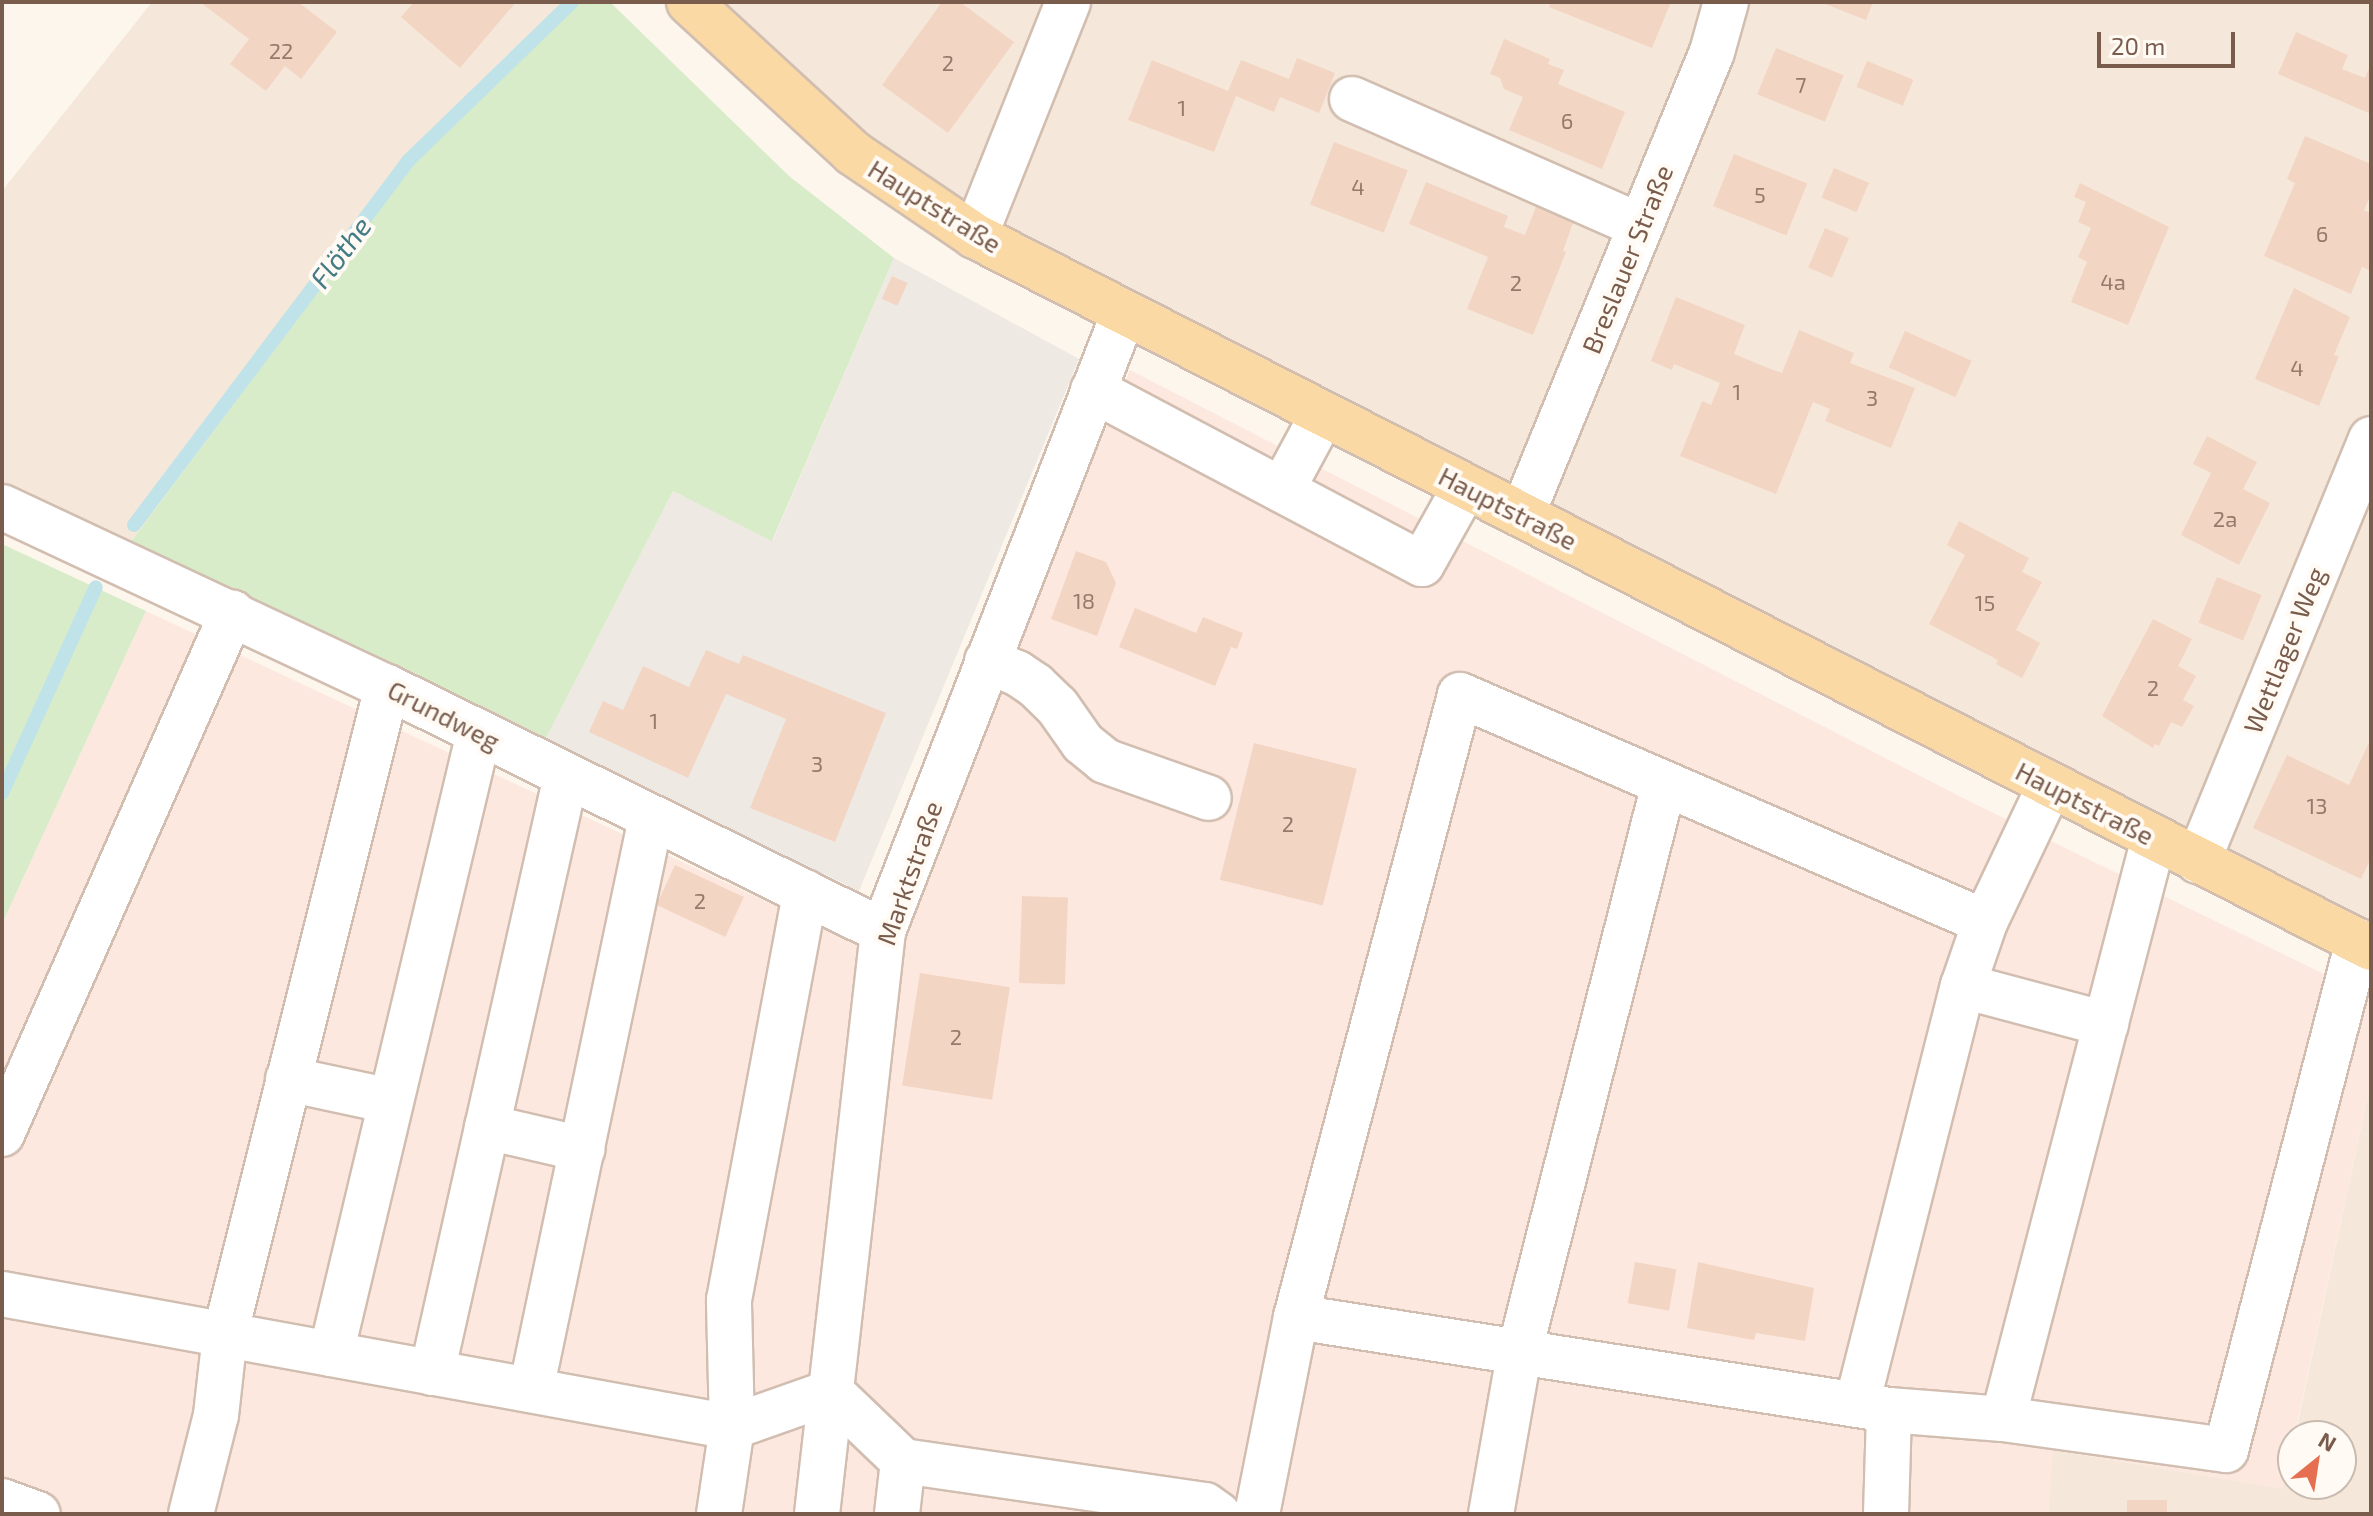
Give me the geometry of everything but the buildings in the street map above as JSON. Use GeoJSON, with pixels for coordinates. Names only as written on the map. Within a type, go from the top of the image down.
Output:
{"type":"FeatureCollection","features":[{"type":"Feature","properties":{"kind":"main road","name":"Hauptstraße"},"geometry":{"type":"LineString","coordinates":[[689,2],[853,153],[975,236],[2364,945]]}},
{"type":"Feature","properties":{"kind":"street"},"geometry":{"type":"LineString","coordinates":[[975,236],[1068,2]]}},
{"type":"Feature","properties":{"kind":"street","name":"Breslauer Straße"},"geometry":{"type":"LineString","coordinates":[[1522,515],[1712,52],[1726,2]]}},
{"type":"Feature","properties":{"kind":"street"},"geometry":{"type":"LineString","coordinates":[[1352,99],[1640,226]]}},
{"type":"Feature","properties":{"kind":"street","name":"Marktstraße"},"geometry":{"type":"LineString","coordinates":[[817,1514],[883,931],[1124,313]]}},
{"type":"Feature","properties":{"kind":"street"},"geometry":{"type":"LineString","coordinates":[[1093,390],[1422,564],[1465,487]]}},
{"type":"Feature","properties":{"kind":"street"},"geometry":{"type":"LineString","coordinates":[[1282,490],[1323,414]]}},
{"type":"Feature","properties":{"kind":"street","name":"Wettlager Weg"},"geometry":{"type":"LineString","coordinates":[[2198,861],[2371,439]]}},
{"type":"Feature","properties":{"kind":"street","name":"Grundweg"},"geometry":{"type":"LineString","coordinates":[[2,507],[387,687],[883,931]]}},
{"type":"Feature","properties":{"kind":"street"},"geometry":{"type":"LineString","coordinates":[[2,1134],[232,613]]}},
{"type":"Feature","properties":{"kind":"street"},"geometry":{"type":"LineString","coordinates":[[987,661],[1017,673],[1035,685],[1057,706],[1083,743],[1105,761],[1209,798]]}},
{"type":"Feature","properties":{"kind":"street"},"geometry":{"type":"LineString","coordinates":[[191,1514],[216,1415],[225,1335],[387,687]]}},
{"type":"Feature","properties":{"kind":"street"},"geometry":{"type":"LineString","coordinates":[[1257,1514],[1296,1317],[1460,695],[1985,922]]}},
{"type":"Feature","properties":{"kind":"street"},"geometry":{"type":"LineString","coordinates":[[331,1354],[479,733]]}},
{"type":"Feature","properties":{"kind":"street"},"geometry":{"type":"LineString","coordinates":[[432,1373],[566,776]]}},
{"type":"Feature","properties":{"kind":"street"},"geometry":{"type":"LineString","coordinates":[[1491,1514],[1520,1350],[1664,784]]}},
{"type":"Feature","properties":{"kind":"street"},"geometry":{"type":"LineString","coordinates":[[1886,1514],[1873,1407],[1963,986],[1985,922],[2050,785]]}},
{"type":"Feature","properties":{"kind":"street"},"geometry":{"type":"LineString","coordinates":[[531,1390],[651,818]]}},
{"type":"Feature","properties":{"kind":"street"},"geometry":{"type":"LineString","coordinates":[[2003,1419],[2154,838]]}},
{"type":"Feature","properties":{"kind":"street"},"geometry":{"type":"LineString","coordinates":[[719,1514],[732,1427],[729,1300],[805,892]]}},
{"type":"Feature","properties":{"kind":"street"},"geometry":{"type":"LineString","coordinates":[[1296,1317],[1873,1407],[2003,1419],[2226,1450],[2364,945]]}},
{"type":"Feature","properties":{"kind":"street"},"geometry":{"type":"LineString","coordinates":[[1963,986],[2106,1024]]}},
{"type":"Feature","properties":{"kind":"street"},"geometry":{"type":"LineString","coordinates":[[288,1079],[391,1101]]}},
{"type":"Feature","properties":{"kind":"street"},"geometry":{"type":"LineString","coordinates":[[487,1127],[582,1149]]}},
{"type":"Feature","properties":{"kind":"street"},"geometry":{"type":"LineString","coordinates":[[2,1294],[732,1427],[831,1392],[903,1461],[1205,1505],[1218,1514]]}},
{"type":"Feature","properties":{"kind":"street"},"geometry":{"type":"LineString","coordinates":[[897,1514],[903,1461]]}},
{"type":"Feature","properties":{"kind":"street"},"geometry":{"type":"LineString","coordinates":[[2,1501],[38,1514]]}},
{"type":"Feature","properties":{"kind":"shaded area"},"geometry":{"type":"Polygon","coordinates":[[[152,2],[578,2],[413,164],[127,547],[2,489],[2,191],[152,2]]]}},
{"type":"Feature","properties":{"kind":"shaded area"},"geometry":{"type":"Polygon","coordinates":[[[718,2],[2371,2],[2371,927],[1106,283],[857,136],[718,2]]]}},
{"type":"Feature","properties":{"kind":"shaded area"},"geometry":{"type":"Polygon","coordinates":[[[894,258],[1079,359],[859,891],[545,740],[673,491],[773,540],[894,258]]]}},
{"type":"Feature","properties":{"kind":"shaded area"},"geometry":{"type":"Polygon","coordinates":[[[1130,370],[1969,801],[2371,997],[2371,1081],[2298,1420],[2277,1420],[2277,1488],[2053,1450],[2048,1514],[2,1514],[2,924],[146,611],[885,957],[1130,370]]]}},
{"type":"Feature","properties":{"kind":"shaded area"},"geometry":{"type":"Polygon","coordinates":[[[2371,1081],[2371,1514],[2048,1514],[2052,1450],[2277,1487],[2277,1500],[2357,1500],[2357,1420],[2298,1420],[2371,1081]]]}},
{"type":"Feature","properties":{"kind":"green space"},"geometry":{"type":"Polygon","coordinates":[[[578,2],[610,2],[789,176],[894,258],[772,541],[673,491],[545,740],[127,547],[413,164],[578,2]]]}},
{"type":"Feature","properties":{"kind":"green space"},"geometry":{"type":"Polygon","coordinates":[[[2,544],[146,611],[2,924],[2,544]]]}},
{"type":"Feature","properties":{"kind":"waterway","name":"Flöthe"},"geometry":{"type":"LineString","coordinates":[[134,525],[408,161],[572,2]]}},
{"type":"Feature","properties":{"kind":"waterway","name":"Flöthe"},"geometry":{"type":"LineString","coordinates":[[2,793],[96,587]]}}]}
